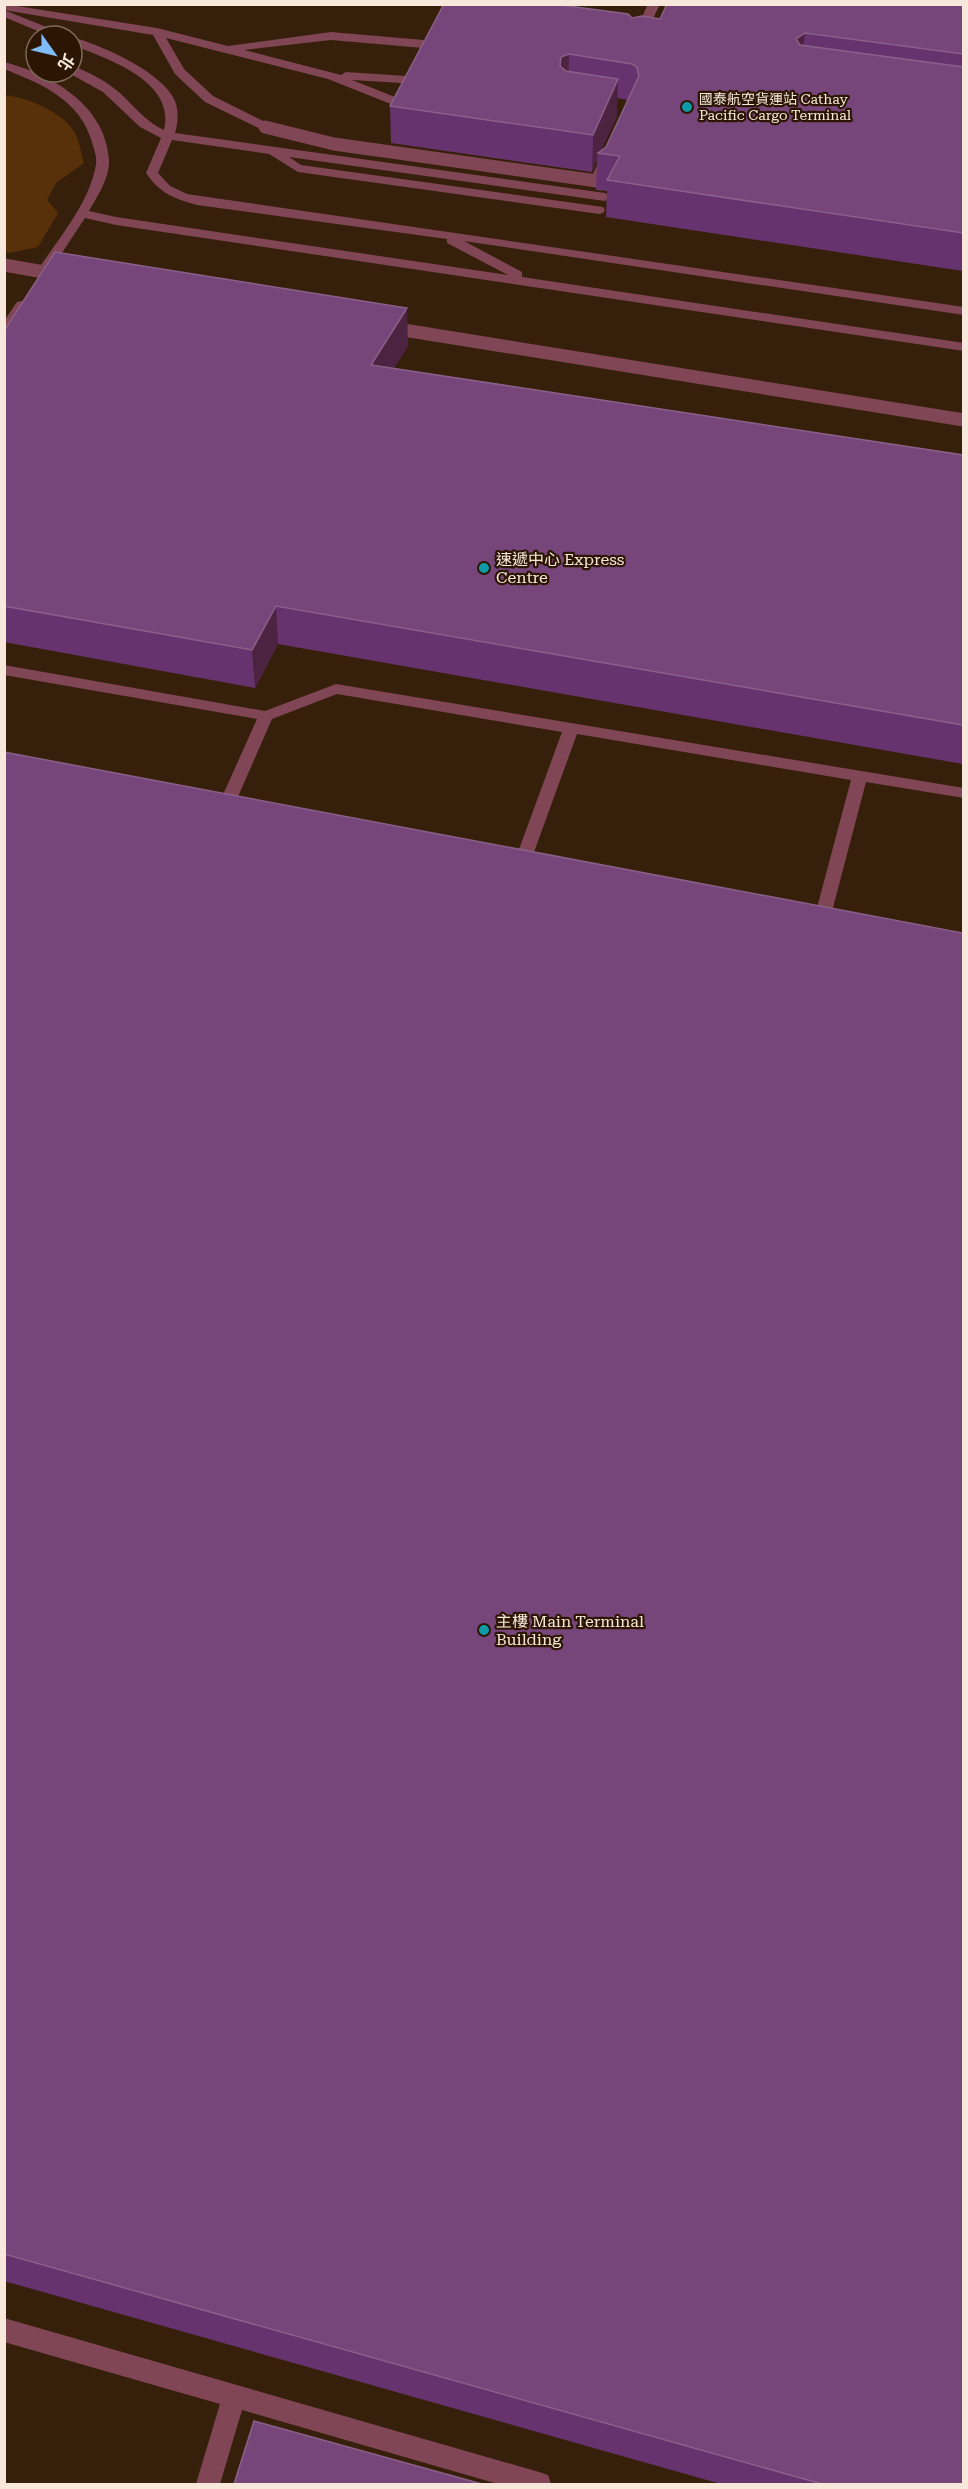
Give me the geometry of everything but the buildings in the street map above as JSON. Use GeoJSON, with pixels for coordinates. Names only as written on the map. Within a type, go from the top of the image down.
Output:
{"type":"FeatureCollection","features":[{"type":"Feature","properties":{"kind":"lane"},"geometry":{"type":"LineString","coordinates":[[634,49],[654,4]]}},
{"type":"Feature","properties":{"kind":"lane"},"geometry":{"type":"LineString","coordinates":[[4,6],[156,32],[226,49],[332,76],[391,100]]}},
{"type":"Feature","properties":{"kind":"lane"},"geometry":{"type":"LineString","coordinates":[[4,13],[31,24]]}},
{"type":"Feature","properties":{"kind":"lane"},"geometry":{"type":"LineString","coordinates":[[156,32],[179,71],[209,99],[265,127],[334,144],[597,182],[611,150]]}},
{"type":"Feature","properties":{"kind":"lane"},"geometry":{"type":"LineString","coordinates":[[226,49],[284,40],[331,36],[435,45]]}},
{"type":"Feature","properties":{"kind":"lane"},"geometry":{"type":"LineString","coordinates":[[84,46],[116,58],[143,74],[170,101],[172,112],[168,136],[152,173],[161,188],[172,194],[197,201],[539,248],[963,311]]}},
{"type":"Feature","properties":{"kind":"lane"},"geometry":{"type":"LineString","coordinates":[[4,63],[24,62]]}},
{"type":"Feature","properties":{"kind":"lane"},"geometry":{"type":"LineString","coordinates":[[4,63],[58,88],[83,109],[96,130],[103,161],[97,182],[81,213],[4,331]]}},
{"type":"Feature","properties":{"kind":"lane"},"geometry":{"type":"LineString","coordinates":[[332,76],[402,79]]}},
{"type":"Feature","properties":{"kind":"lane"},"geometry":{"type":"LineString","coordinates":[[84,77],[116,96],[139,122],[153,131],[168,136],[605,197]]}},
{"type":"Feature","properties":{"kind":"lane"},"geometry":{"type":"LineString","coordinates":[[268,149],[298,168],[599,210]]}},
{"type":"Feature","properties":{"kind":"lane"},"geometry":{"type":"LineString","coordinates":[[81,213],[116,221],[963,346]]}},
{"type":"Feature","properties":{"kind":"lane"},"geometry":{"type":"LineString","coordinates":[[441,234],[529,282]]}},
{"type":"Feature","properties":{"kind":"lane"},"geometry":{"type":"LineString","coordinates":[[4,265],[76,277]]}},
{"type":"Feature","properties":{"kind":"lane"},"geometry":{"type":"LineString","coordinates":[[372,324],[963,420]]}},
{"type":"Feature","properties":{"kind":"lane"},"geometry":{"type":"LineString","coordinates":[[7,674],[266,716],[336,689],[963,793]]}},
{"type":"Feature","properties":{"kind":"lane"},"geometry":{"type":"LineString","coordinates":[[225,808],[266,716]]}},
{"type":"Feature","properties":{"kind":"lane"},"geometry":{"type":"LineString","coordinates":[[522,863],[571,728]]}},
{"type":"Feature","properties":{"kind":"lane"},"geometry":{"type":"LineString","coordinates":[[822,919],[860,776]]}},
{"type":"Feature","properties":{"kind":"lane"},"geometry":{"type":"LineString","coordinates":[[4,2330],[539,2484]]}},
{"type":"Feature","properties":{"kind":"lane"},"geometry":{"type":"LineString","coordinates":[[208,2484],[234,2396]]}},
{"type":"Feature","properties":{"kind":"shaded area"},"geometry":{"type":"Polygon","coordinates":[[[4,95],[45,107],[64,120],[76,135],[84,163],[56,183],[47,200],[58,213],[38,247],[10,253],[4,251],[4,95]]]}},
{"type":"Feature","properties":{"kind":"place","name":"國泰航空貨運站 Cathay Pacific Cargo Terminal"},"geometry":{"type":"Point","coordinates":[687,107]}},
{"type":"Feature","properties":{"kind":"place","name":"速遞中心 Express Centre"},"geometry":{"type":"Point","coordinates":[484,568]}},
{"type":"Feature","properties":{"kind":"place","name":"主樓 Main Terminal Building"},"geometry":{"type":"Point","coordinates":[484,1630]}}]}
